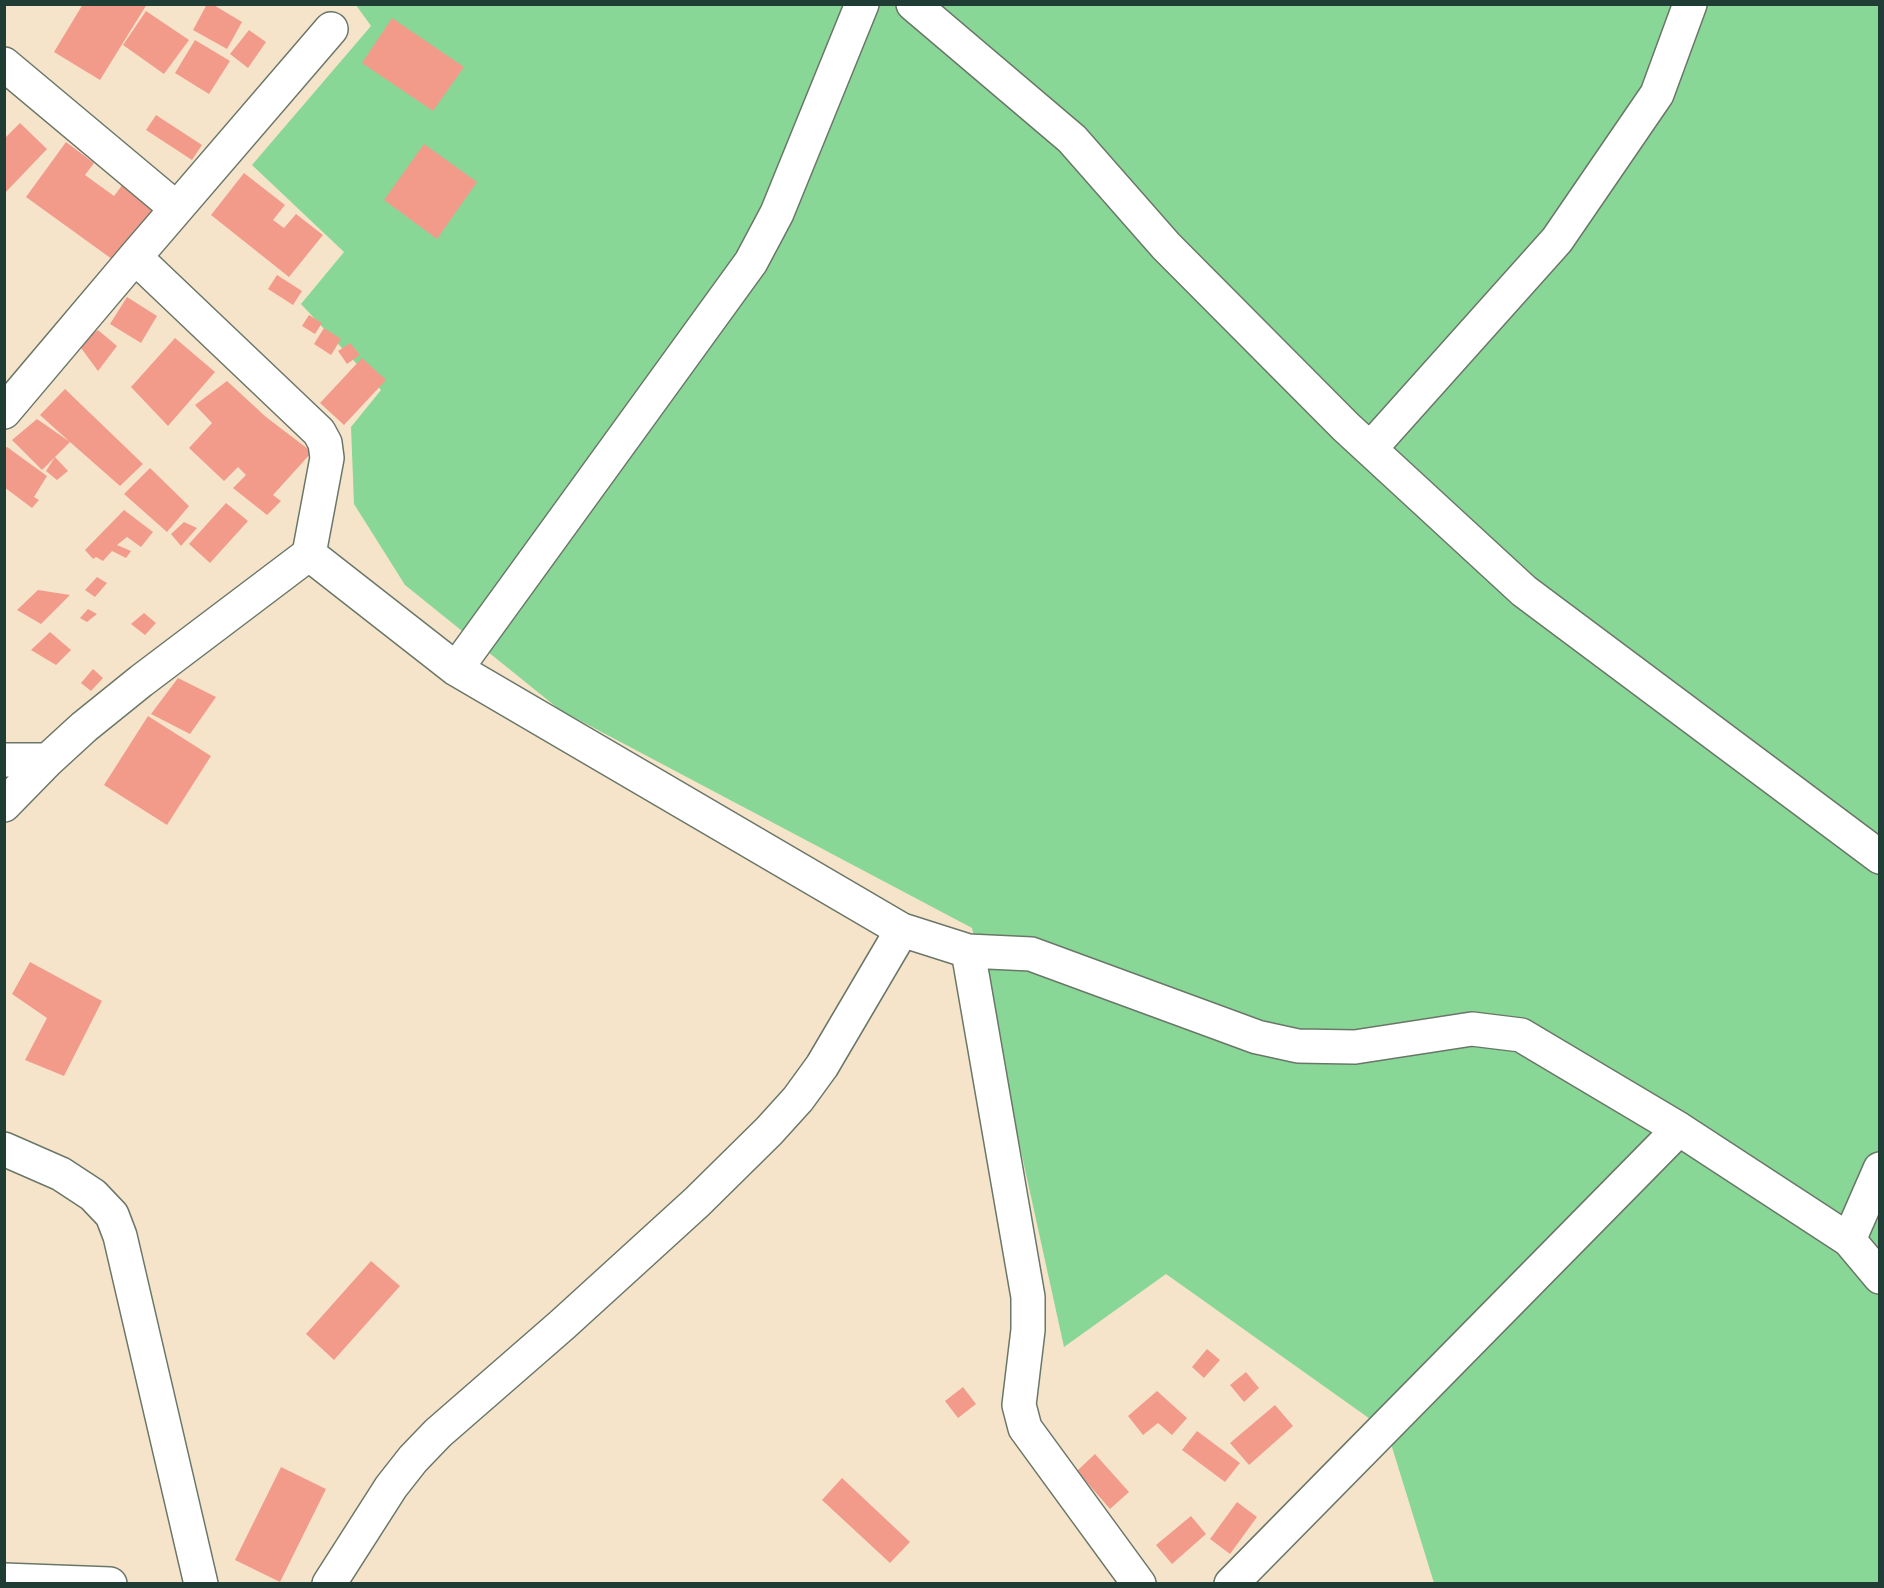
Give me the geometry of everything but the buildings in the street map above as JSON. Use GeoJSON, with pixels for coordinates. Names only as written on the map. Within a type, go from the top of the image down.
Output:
{"type":"FeatureCollection","features":[{"type":"Feature","properties":{"kind":"street"},"geometry":{"type":"LineString","coordinates":[[456,669],[751,262],[777,213],[862,4]]}},
{"type":"Feature","properties":{"kind":"street"},"geometry":{"type":"LineString","coordinates":[[913,4],[1072,139],[1166,246],[1346,427],[1524,591],[1880,857]]}},
{"type":"Feature","properties":{"kind":"street"},"geometry":{"type":"LineString","coordinates":[[1370,449],[1557,240],[1657,94],[1690,4]]}},
{"type":"Feature","properties":{"kind":"street"},"geometry":{"type":"LineString","coordinates":[[4,412],[331,29]]}},
{"type":"Feature","properties":{"kind":"street"},"geometry":{"type":"LineString","coordinates":[[4,64],[176,208]]}},
{"type":"Feature","properties":{"kind":"street"},"geometry":{"type":"LineString","coordinates":[[4,805],[84,727],[309,554],[327,458],[325,443],[319,432],[135,256]]}},
{"type":"Feature","properties":{"kind":"street"},"geometry":{"type":"LineString","coordinates":[[309,554],[456,669],[902,930],[968,951],[1031,954],[1257,1037],[1298,1046],[1355,1047],[1472,1029],[1521,1035],[1679,1129],[1849,1240],[1880,1277]]}},
{"type":"Feature","properties":{"kind":"street"},"geometry":{"type":"LineString","coordinates":[[4,760],[48,760]]}},
{"type":"Feature","properties":{"kind":"street"},"geometry":{"type":"LineString","coordinates":[[328,1584],[392,1486],[413,1459],[697,1202],[784,1115],[822,1065],[902,930]]}},
{"type":"Feature","properties":{"kind":"street"},"geometry":{"type":"LineString","coordinates":[[968,951],[1028,1297],[1028,1330],[1019,1405],[1025,1428],[1139,1584]]}},
{"type":"Feature","properties":{"kind":"street"},"geometry":{"type":"LineString","coordinates":[[1231,1584],[1679,1129]]}},
{"type":"Feature","properties":{"kind":"street"},"geometry":{"type":"LineString","coordinates":[[4,1149],[62,1174],[93,1195],[112,1215],[120,1236],[201,1584]]}},
{"type":"Feature","properties":{"kind":"street"},"geometry":{"type":"LineString","coordinates":[[1849,1240],[1880,1169]]}},
{"type":"Feature","properties":{"kind":"street"},"geometry":{"type":"LineString","coordinates":[[4,1580],[110,1584]]}},
{"type":"Feature","properties":{"kind":"green space"},"geometry":{"type":"Polygon","coordinates":[[[356,5],[1879,5],[1879,1583],[1434,1583],[1387,1431],[1166,1274],[1064,1347],[972,928],[560,710],[405,585],[354,504],[351,427],[381,390],[301,304],[344,252],[252,165],[371,26],[356,5]]]}}]}
